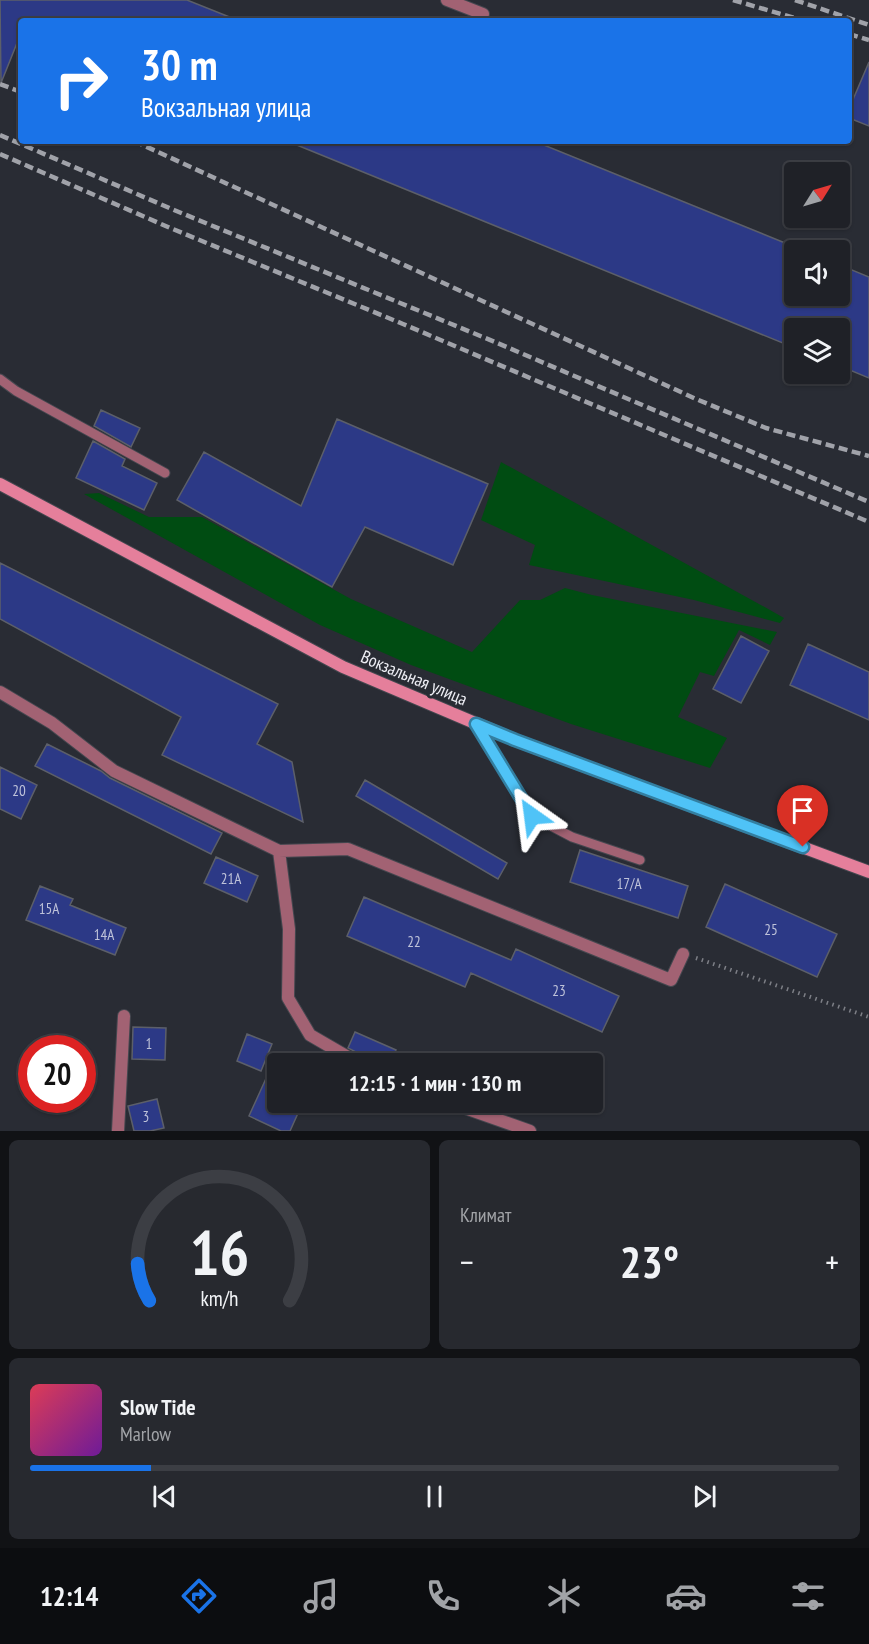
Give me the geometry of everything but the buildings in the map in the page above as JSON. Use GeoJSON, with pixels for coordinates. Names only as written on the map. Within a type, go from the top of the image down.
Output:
{"type":"FeatureCollection","features":[{"type":"Feature","properties":{"kind":"street"},"geometry":{"type":"LineString","coordinates":[[447,0],[483,14]]}},
{"type":"Feature","properties":{"kind":"street","name":"Вокзальная улица"},"geometry":{"type":"LineString","coordinates":[[0,484],[342,667],[515,740],[869,872]]}},
{"type":"Feature","properties":{"kind":"street"},"geometry":{"type":"LineString","coordinates":[[0,692],[52,723],[114,771],[279,851],[348,849],[671,980],[683,954]]}},
{"type":"Feature","properties":{"kind":"street"},"geometry":{"type":"LineString","coordinates":[[279,851],[289,929],[288,998],[310,1035],[341,1053]]}},
{"type":"Feature","properties":{"kind":"street"},"geometry":{"type":"LineString","coordinates":[[118,1131],[124,1016]]}},
{"type":"Feature","properties":{"kind":"street"},"geometry":{"type":"LineString","coordinates":[[479,1113],[530,1131]]}},
{"type":"Feature","properties":{"kind":"lane"},"geometry":{"type":"LineString","coordinates":[[0,379],[16,391],[165,473]]}},
{"type":"Feature","properties":{"kind":"lane"},"geometry":{"type":"LineString","coordinates":[[476,724],[532,816],[572,837],[640,860]]}},
{"type":"Feature","properties":{"kind":"path"},"geometry":{"type":"LineString","coordinates":[[683,954],[869,1017]]}},
{"type":"Feature","properties":{"kind":"green space"},"geometry":{"type":"Polygon","coordinates":[[[501,462],[784,618],[780,623],[694,600],[529,565],[535,545],[481,520],[501,462]]]}},
{"type":"Feature","properties":{"kind":"green space"},"geometry":{"type":"Polygon","coordinates":[[[99,493],[149,517],[202,517],[351,599],[472,652],[520,600],[540,600],[565,588],[777,632],[770,645],[739,630],[714,676],[700,672],[678,717],[727,738],[710,768],[571,724],[411,665],[320,625],[84,494],[99,493]]]}},
{"type":"Feature","properties":{"kind":"railway"},"geometry":{"type":"LineString","coordinates":[[733,0],[795,18]]}},
{"type":"Feature","properties":{"kind":"railway"},"geometry":{"type":"LineString","coordinates":[[795,0],[848,18]]}},
{"type":"Feature","properties":{"kind":"railway"},"geometry":{"type":"LineString","coordinates":[[852,19],[869,25]]}},
{"type":"Feature","properties":{"kind":"railway"},"geometry":{"type":"LineString","coordinates":[[852,35],[869,40]]}},
{"type":"Feature","properties":{"kind":"railway"},"geometry":{"type":"LineString","coordinates":[[0,84],[18,91]]}},
{"type":"Feature","properties":{"kind":"railway"},"geometry":{"type":"LineString","coordinates":[[0,135],[18,143]]}},
{"type":"Feature","properties":{"kind":"railway"},"geometry":{"type":"LineString","coordinates":[[21,144],[174,210],[495,342],[869,502]]}},
{"type":"Feature","properties":{"kind":"railway"},"geometry":{"type":"LineString","coordinates":[[141,144],[696,399],[766,428],[869,456]]}},
{"type":"Feature","properties":{"kind":"railway"},"geometry":{"type":"LineString","coordinates":[[0,154],[869,522]]}},
{"type":"Feature","properties":{"kind":"route"},"geometry":{"type":"LineString","coordinates":[[532,816],[476,724],[803,847]]}}]}
